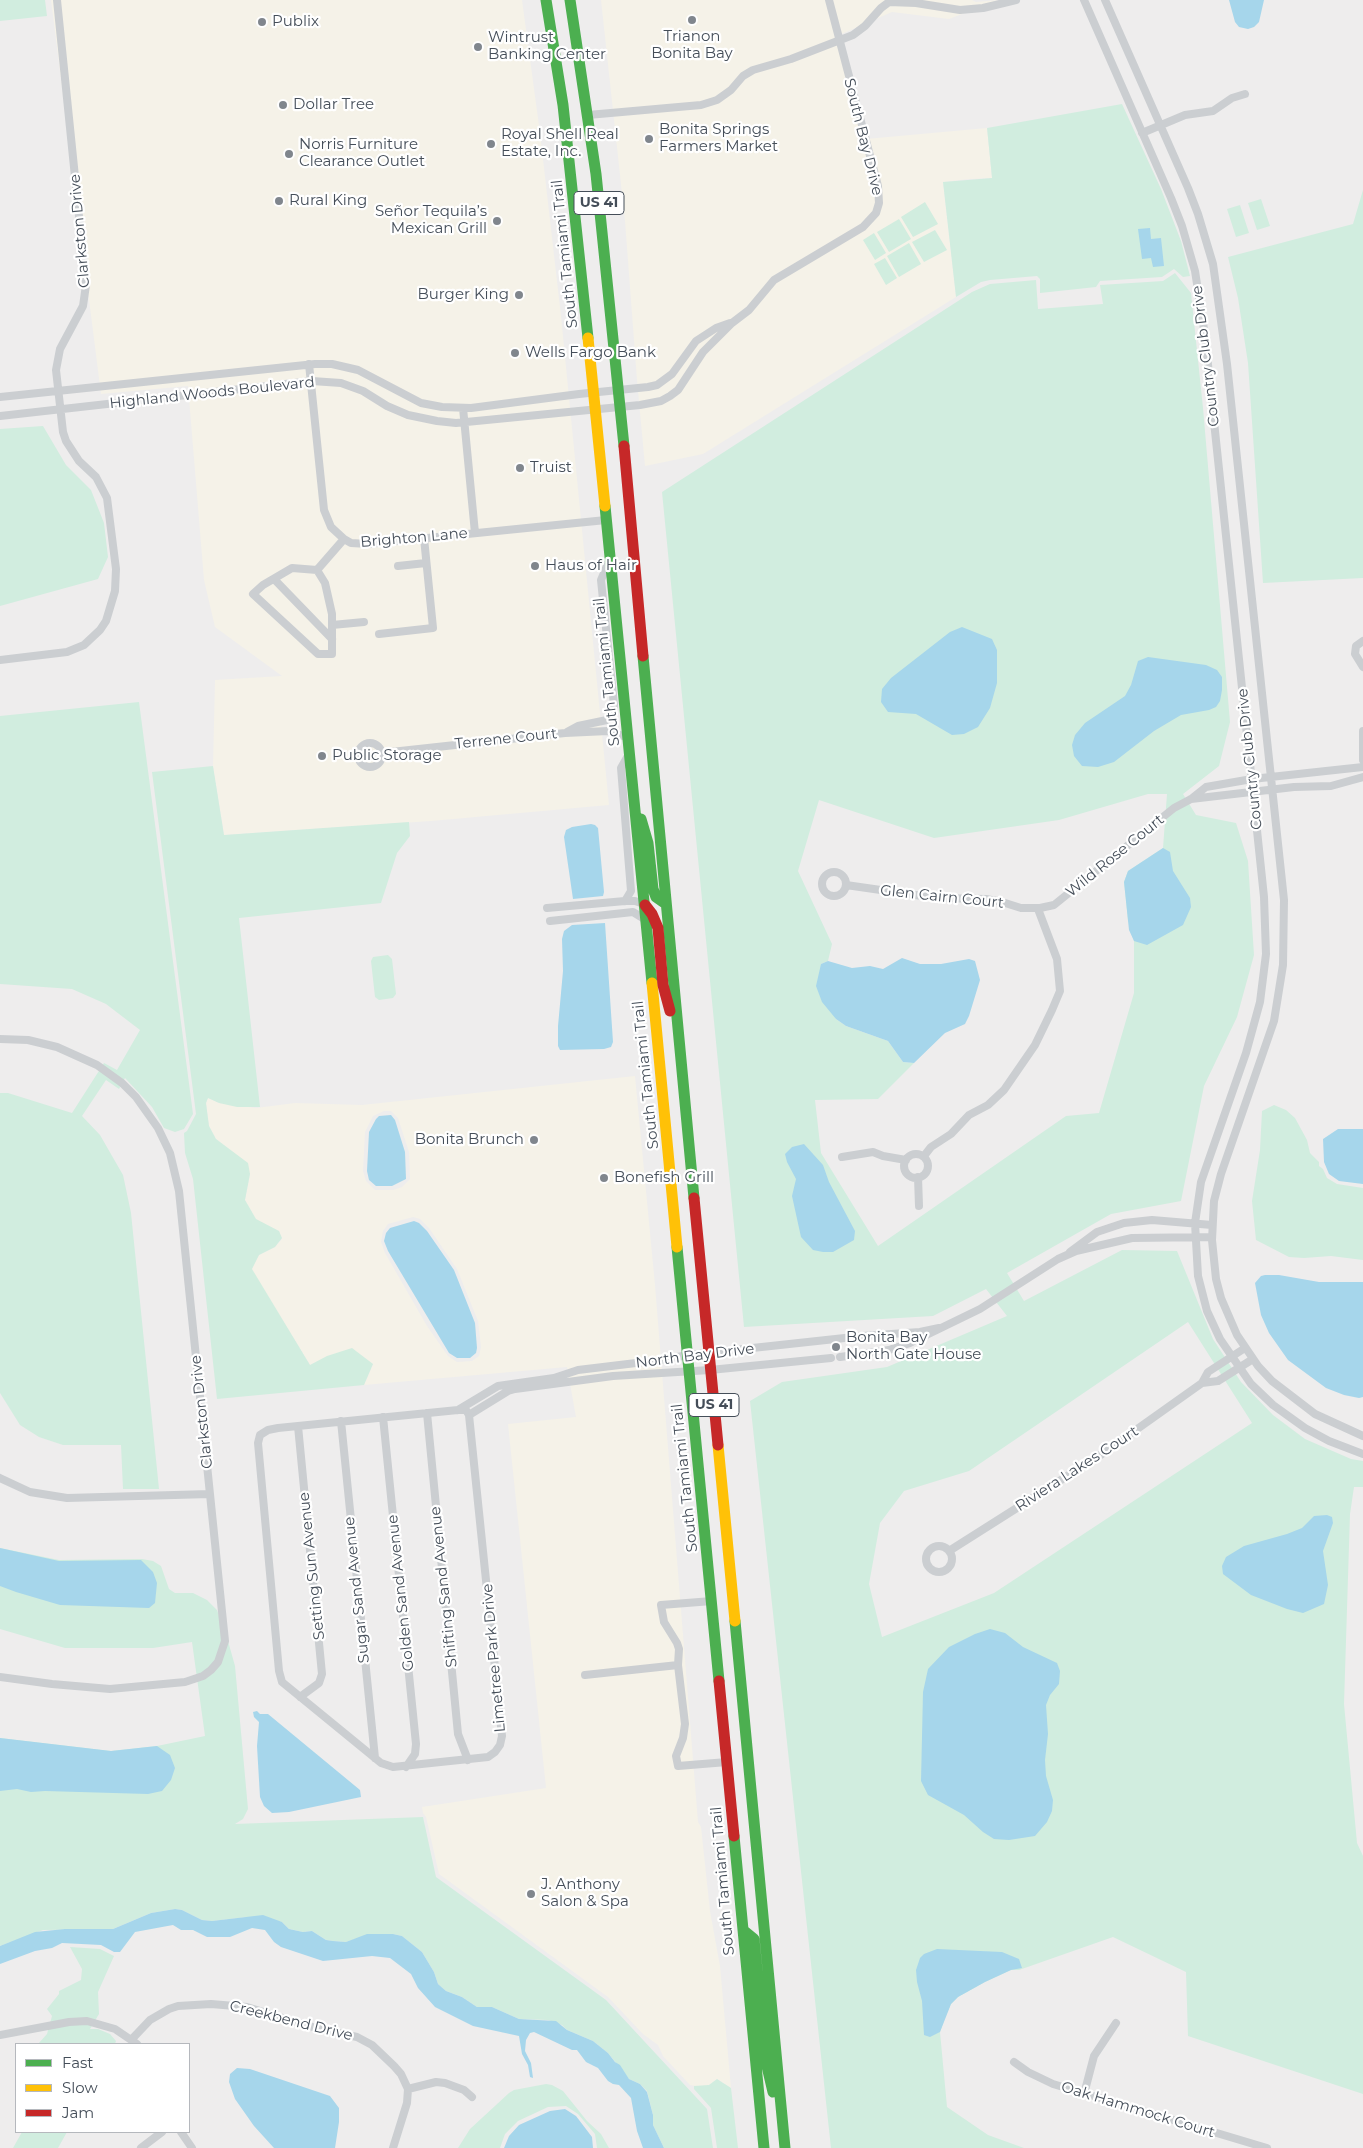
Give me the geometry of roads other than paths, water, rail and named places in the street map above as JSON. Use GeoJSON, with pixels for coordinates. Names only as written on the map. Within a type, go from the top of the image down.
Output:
{"type":"FeatureCollection","features":[{"type":"Feature","properties":{"kind":"main road","name":"South Tamiami Trail"},"geometry":{"type":"LineString","coordinates":[[546,0],[572,178],[596,409],[764,2148]]}},
{"type":"Feature","properties":{"kind":"main road","name":"US 41"},"geometry":{"type":"LineString","coordinates":[[570,0],[588,116],[620,407],[708,1353],[785,2148]]}},
{"type":"Feature","properties":{"kind":"main road"},"geometry":{"type":"LineString","coordinates":[[634,796],[648,843],[656,897],[666,904]]}},
{"type":"Feature","properties":{"kind":"main road"},"geometry":{"type":"LineString","coordinates":[[644,904],[652,914],[658,928],[663,985],[679,1047]]}},
{"type":"Feature","properties":{"kind":"main road"},"geometry":{"type":"LineString","coordinates":[[743,1930],[751,1935],[755,1944],[766,2062],[783,2130]]}},
{"type":"Feature","properties":{"kind":"street","name":"Clarkston Drive"},"geometry":{"type":"LineString","coordinates":[[0,660],[67,652],[84,645],[100,630],[106,621],[113,601],[116,569],[107,498],[96,477],[79,461],[66,441],[59,391],[57,359],[60,349],[83,306],[86,285],[57,0]]}},
{"type":"Feature","properties":{"kind":"street","name":"South Bay Drive"},"geometry":{"type":"LineString","coordinates":[[596,409],[650,404],[670,396],[678,390],[703,352],[732,323],[749,310],[774,280],[863,227],[876,213],[880,195],[829,0]]}},
{"type":"Feature","properties":{"kind":"street"},"geometry":{"type":"LineString","coordinates":[[916,3],[931,0]]}},
{"type":"Feature","properties":{"kind":"street"},"geometry":{"type":"LineString","coordinates":[[588,116],[701,104],[717,100],[731,90],[743,76],[753,70],[791,59],[853,35],[866,26],[880,8],[889,2],[916,3],[960,10],[983,8],[1016,0]]}},
{"type":"Feature","properties":{"kind":"street","name":"Country Club Drive"},"geometry":{"type":"LineString","coordinates":[[1084,0],[1182,226],[1200,294],[1254,793],[1266,926],[1265,973],[1254,1029],[1202,1176],[1194,1223],[1198,1276],[1205,1302],[1220,1339],[1238,1368],[1251,1384],[1289,1418],[1329,1441],[1363,1454]]}},
{"type":"Feature","properties":{"kind":"street","name":"Country Club Drive"},"geometry":{"type":"LineString","coordinates":[[1105,0],[1198,214],[1210,250],[1219,294],[1271,777],[1284,916],[1281,986],[1266,1046],[1221,1174],[1214,1201],[1212,1225],[1213,1260],[1221,1298],[1237,1335],[1245,1348],[1272,1381],[1299,1404],[1332,1424],[1363,1436]]}},
{"type":"Feature","properties":{"kind":"street"},"geometry":{"type":"LineString","coordinates":[[1142,134],[1185,115],[1213,111],[1232,98],[1245,94]]}},
{"type":"Feature","properties":{"kind":"street","name":"South Bay Drive"},"geometry":{"type":"LineString","coordinates":[[594,392],[648,387],[665,380],[696,341],[716,328],[732,323]]}},
{"type":"Feature","properties":{"kind":"street","name":"Highland Woods Boulevard"},"geometry":{"type":"LineString","coordinates":[[0,397],[309,364],[332,364],[358,370],[421,403],[442,407],[463,408],[594,392]]}},
{"type":"Feature","properties":{"kind":"street","name":"Brighton Lane"},"geometry":{"type":"LineString","coordinates":[[309,364],[324,510],[331,527],[344,539],[351,542],[368,544],[606,520]]}},
{"type":"Feature","properties":{"kind":"street","name":"Highland Woods Boulevard"},"geometry":{"type":"LineString","coordinates":[[0,416],[312,381],[332,382],[352,387],[374,396],[387,406],[408,415],[437,421],[464,422],[596,409]]}},
{"type":"Feature","properties":{"kind":"street"},"geometry":{"type":"LineString","coordinates":[[463,408],[475,533]]}},
{"type":"Feature","properties":{"kind":"street"},"geometry":{"type":"LineString","coordinates":[[379,634],[433,628],[424,538]]}},
{"type":"Feature","properties":{"kind":"street"},"geometry":{"type":"LineString","coordinates":[[317,570],[344,539]]}},
{"type":"Feature","properties":{"kind":"street"},"geometry":{"type":"LineString","coordinates":[[565,733],[578,726],[607,720],[613,712],[614,705],[600,580],[610,559]]}},
{"type":"Feature","properties":{"kind":"street"},"geometry":{"type":"LineString","coordinates":[[398,566],[426,563]]}},
{"type":"Feature","properties":{"kind":"street"},"geometry":{"type":"LineString","coordinates":[[292,568],[317,570],[325,583],[332,614],[332,654],[318,654],[253,594],[292,568]]}},
{"type":"Feature","properties":{"kind":"street"},"geometry":{"type":"LineString","coordinates":[[274,579],[332,639]]}},
{"type":"Feature","properties":{"kind":"street"},"geometry":{"type":"LineString","coordinates":[[332,625],[364,622]]}},
{"type":"Feature","properties":{"kind":"street"},"geometry":{"type":"LineString","coordinates":[[1363,641],[1356,646],[1355,654],[1363,667]]}},
{"type":"Feature","properties":{"kind":"street","name":"Terrene Court"},"geometry":{"type":"LineString","coordinates":[[382,753],[565,733],[608,731],[628,738]]}},
{"type":"Feature","properties":{"kind":"street"},"geometry":{"type":"LineString","coordinates":[[1363,731],[1363,760]]}},
{"type":"Feature","properties":{"kind":"street"},"geometry":{"type":"LineString","coordinates":[[625,901],[631,891],[621,768],[630,752]]}},
{"type":"Feature","properties":{"kind":"street","name":"Wild Rose Court"},"geometry":{"type":"LineString","coordinates":[[1038,909],[1054,905],[1174,808],[1191,799],[1206,786],[1363,767]]}},
{"type":"Feature","properties":{"kind":"street","name":"Wild Rose Court"},"geometry":{"type":"LineString","coordinates":[[1191,799],[1331,786],[1363,777]]}},
{"type":"Feature","properties":{"kind":"street","name":"Glen Cairn Court"},"geometry":{"type":"LineString","coordinates":[[846,885],[936,898],[986,899],[1020,908],[1038,909]]}},
{"type":"Feature","properties":{"kind":"street"},"geometry":{"type":"LineString","coordinates":[[548,908],[625,901],[635,901],[644,904]]}},
{"type":"Feature","properties":{"kind":"street"},"geometry":{"type":"LineString","coordinates":[[924,1156],[931,1147],[951,1134],[969,1115],[988,1105],[1004,1090],[1035,1045],[1052,1010],[1060,991],[1057,959],[1038,909]]}},
{"type":"Feature","properties":{"kind":"street"},"geometry":{"type":"LineString","coordinates":[[550,920],[633,912],[646,920]]}},
{"type":"Feature","properties":{"kind":"street","name":"Clarkston Drive"},"geometry":{"type":"LineString","coordinates":[[0,1039],[28,1040],[57,1047],[97,1065],[118,1080],[136,1098],[158,1128],[170,1153],[179,1191],[225,1641],[223,1652],[211,1670],[203,1676],[185,1682],[129,1689],[81,1687],[0,1677]]}},
{"type":"Feature","properties":{"kind":"street"},"geometry":{"type":"LineString","coordinates":[[842,1157],[873,1152],[883,1156],[906,1160]]}},
{"type":"Feature","properties":{"kind":"street"},"geometry":{"type":"LineString","coordinates":[[914,1154],[924,1156],[928,1168],[923,1176],[918,1177],[907,1173],[904,1165],[906,1160],[914,1154]]}},
{"type":"Feature","properties":{"kind":"street"},"geometry":{"type":"LineString","coordinates":[[918,1177],[919,1206]]}},
{"type":"Feature","properties":{"kind":"street","name":"North Bay Drive"},"geometry":{"type":"LineString","coordinates":[[1064,1257],[1088,1238],[1114,1225],[1152,1220],[1212,1225]]}},
{"type":"Feature","properties":{"kind":"street","name":"North Bay Drive"},"geometry":{"type":"LineString","coordinates":[[469,1415],[515,1389],[613,1376],[710,1370],[836,1358],[900,1347],[980,1309],[1076,1251],[1132,1238],[1212,1237]]}},
{"type":"Feature","properties":{"kind":"street","name":"North Bay Drive"},"geometry":{"type":"LineString","coordinates":[[458,1410],[488,1390],[508,1383],[554,1378],[578,1370],[688,1355],[863,1336],[920,1332],[939,1328]]}},
{"type":"Feature","properties":{"kind":"street","name":"Riviera Lakes Court"},"geometry":{"type":"LineString","coordinates":[[949,1551],[1102,1454],[1202,1383],[1208,1372],[1245,1348]]}},
{"type":"Feature","properties":{"kind":"street","name":"Riviera Lakes Court"},"geometry":{"type":"LineString","coordinates":[[1202,1383],[1218,1382],[1253,1358]]}},
{"type":"Feature","properties":{"kind":"street"},"geometry":{"type":"LineString","coordinates":[[488,1390],[493,1400]]}},
{"type":"Feature","properties":{"kind":"street","name":"Limetree Park Drive"},"geometry":{"type":"LineString","coordinates":[[466,1410],[469,1415],[502,1736],[500,1745],[488,1757],[406,1767],[386,1766],[282,1682],[279,1671],[258,1452],[260,1435],[268,1430],[426,1413],[466,1410]]}},
{"type":"Feature","properties":{"kind":"street","name":"Shifting Sand Avenue"},"geometry":{"type":"LineString","coordinates":[[426,1413],[458,1734],[468,1760]]}},
{"type":"Feature","properties":{"kind":"street","name":"Golden Sand Avenue"},"geometry":{"type":"LineString","coordinates":[[384,1417],[416,1744],[415,1754],[406,1767]]}},
{"type":"Feature","properties":{"kind":"street","name":"Sugar Sand Avenue"},"geometry":{"type":"LineString","coordinates":[[341,1421],[375,1758]]}},
{"type":"Feature","properties":{"kind":"street","name":"Setting Sun Avenue"},"geometry":{"type":"LineString","coordinates":[[298,1426],[322,1674],[319,1683],[300,1697]]}},
{"type":"Feature","properties":{"kind":"street"},"geometry":{"type":"LineString","coordinates":[[0,1478],[30,1492],[67,1498],[210,1494]]}},
{"type":"Feature","properties":{"kind":"street"},"geometry":{"type":"LineString","coordinates":[[712,1601],[661,1605],[664,1622],[679,1649],[678,1666],[685,1724],[683,1738],[676,1756],[678,1766],[727,1762]]}},
{"type":"Feature","properties":{"kind":"street"},"geometry":{"type":"LineString","coordinates":[[585,1675],[678,1666]]}},
{"type":"Feature","properties":{"kind":"street","name":"Creekbend Drive"},"geometry":{"type":"LineString","coordinates":[[135,2042],[150,2020],[178,2006],[211,2004],[246,2007],[316,2028],[348,2034],[365,2040],[394,2066],[401,2074],[408,2088]]}},
{"type":"Feature","properties":{"kind":"street"},"geometry":{"type":"LineString","coordinates":[[0,2035],[69,2022],[87,2021],[106,2026],[135,2042]]}},
{"type":"Feature","properties":{"kind":"street"},"geometry":{"type":"LineString","coordinates":[[1084,2094],[1094,2056],[1116,2023]]}},
{"type":"Feature","properties":{"kind":"street","name":"Oak Hammock Court"},"geometry":{"type":"LineString","coordinates":[[1014,2062],[1041,2080],[1266,2148]]}},
{"type":"Feature","properties":{"kind":"street"},"geometry":{"type":"LineString","coordinates":[[393,2148],[407,2103],[408,2088],[436,2082],[464,2090],[472,2097]]}},
{"type":"Feature","properties":{"kind":"street"},"geometry":{"type":"LineString","coordinates":[[141,2148],[161,2133]]}},
{"type":"Feature","properties":{"kind":"street"},"geometry":{"type":"LineString","coordinates":[[182,2133],[192,2148]]}},
{"type":"Feature","properties":{"kind":"water"},"geometry":{"type":"Polygon","coordinates":[[[1229,0],[1264,0],[1259,22],[1254,27],[1248,29],[1239,27],[1235,22],[1229,0]]]}},
{"type":"Feature","properties":{"kind":"water"},"geometry":{"type":"Polygon","coordinates":[[[1150,228],[1151,239],[1161,238],[1164,266],[1153,267],[1151,258],[1142,259],[1138,229],[1150,228]]]}},
{"type":"Feature","properties":{"kind":"water"},"geometry":{"type":"Polygon","coordinates":[[[962,627],[992,639],[997,650],[997,683],[990,708],[978,727],[964,734],[952,735],[916,714],[888,712],[881,702],[882,689],[891,678],[950,632],[962,627]]]}},
{"type":"Feature","properties":{"kind":"water"},"geometry":{"type":"Polygon","coordinates":[[[1148,657],[1206,665],[1217,670],[1222,677],[1220,701],[1216,707],[1209,710],[1181,715],[1154,731],[1114,762],[1098,767],[1082,766],[1074,756],[1072,745],[1075,735],[1085,723],[1125,696],[1131,685],[1138,661],[1148,657]]]}},
{"type":"Feature","properties":{"kind":"water"},"geometry":{"type":"Polygon","coordinates":[[[591,824],[598,828],[604,892],[603,896],[573,899],[564,837],[566,830],[572,827],[591,824]]]}},
{"type":"Feature","properties":{"kind":"water"},"geometry":{"type":"Polygon","coordinates":[[[1163,848],[1170,852],[1173,871],[1190,898],[1191,907],[1183,925],[1147,945],[1134,941],[1129,930],[1124,882],[1128,871],[1163,848]]]}},
{"type":"Feature","properties":{"kind":"water"},"geometry":{"type":"Polygon","coordinates":[[[605,923],[613,1042],[611,1047],[604,1049],[560,1050],[558,1046],[558,1026],[563,971],[562,939],[564,931],[572,925],[605,923]]]}},
{"type":"Feature","properties":{"kind":"water"},"geometry":{"type":"Polygon","coordinates":[[[902,958],[920,964],[941,964],[969,959],[975,961],[980,980],[965,1024],[945,1033],[914,1063],[903,1062],[888,1041],[846,1026],[836,1019],[822,1002],[816,986],[821,964],[828,961],[852,968],[870,966],[883,969],[902,958]]]}},
{"type":"Feature","properties":{"kind":"water"},"geometry":{"type":"Polygon","coordinates":[[[391,1115],[395,1120],[405,1152],[406,1179],[392,1186],[376,1186],[369,1180],[367,1171],[369,1132],[379,1116],[391,1115]]]}},
{"type":"Feature","properties":{"kind":"water"},"geometry":{"type":"Polygon","coordinates":[[[1338,1129],[1363,1129],[1363,1184],[1339,1181],[1329,1174],[1324,1162],[1323,1139],[1338,1129]]]}},
{"type":"Feature","properties":{"kind":"water"},"geometry":{"type":"Polygon","coordinates":[[[804,1144],[823,1165],[829,1182],[855,1231],[854,1240],[833,1252],[813,1250],[801,1237],[792,1196],[796,1179],[785,1154],[792,1147],[804,1144]]]}},
{"type":"Feature","properties":{"kind":"water"},"geometry":{"type":"Polygon","coordinates":[[[414,1221],[427,1231],[454,1270],[475,1323],[477,1348],[476,1353],[470,1358],[457,1358],[449,1353],[388,1251],[384,1241],[386,1233],[390,1228],[414,1221]]]}},
{"type":"Feature","properties":{"kind":"water"},"geometry":{"type":"Polygon","coordinates":[[[1279,1275],[1319,1282],[1363,1282],[1363,1397],[1344,1395],[1326,1388],[1288,1360],[1269,1333],[1261,1315],[1255,1283],[1261,1276],[1279,1275]]]}},
{"type":"Feature","properties":{"kind":"water"},"geometry":{"type":"Polygon","coordinates":[[[1327,1515],[1332,1517],[1333,1523],[1323,1551],[1328,1585],[1324,1604],[1303,1613],[1287,1609],[1251,1595],[1223,1574],[1222,1566],[1226,1557],[1244,1546],[1287,1534],[1302,1528],[1314,1516],[1327,1515]]]}},
{"type":"Feature","properties":{"kind":"water"},"geometry":{"type":"Polygon","coordinates":[[[0,1548],[59,1561],[141,1560],[153,1572],[157,1583],[155,1603],[149,1608],[60,1605],[16,1592],[0,1586],[0,1548]]]}},
{"type":"Feature","properties":{"kind":"water"},"geometry":{"type":"Polygon","coordinates":[[[990,1629],[1005,1633],[1023,1647],[1057,1663],[1060,1671],[1059,1684],[1050,1695],[1046,1705],[1048,1734],[1045,1760],[1046,1776],[1053,1800],[1052,1811],[1047,1822],[1035,1836],[1009,1840],[994,1839],[983,1832],[964,1815],[928,1795],[921,1781],[923,1692],[928,1669],[949,1647],[990,1629]]]}},
{"type":"Feature","properties":{"kind":"water"},"geometry":{"type":"Polygon","coordinates":[[[257,1711],[260,1714],[268,1714],[360,1790],[361,1797],[289,1812],[272,1813],[264,1806],[260,1797],[257,1746],[259,1722],[254,1717],[253,1712],[257,1711]]]}},
{"type":"Feature","properties":{"kind":"water"},"geometry":{"type":"Polygon","coordinates":[[[0,1738],[111,1751],[157,1746],[170,1755],[175,1768],[171,1780],[162,1791],[148,1794],[31,1792],[17,1789],[0,1791],[0,1738]]]}},
{"type":"Feature","properties":{"kind":"water"},"geometry":{"type":"Polygon","coordinates":[[[175,1909],[182,1910],[202,1920],[212,1921],[263,1915],[282,1922],[289,1929],[303,1932],[312,1931],[326,1940],[333,1941],[346,1942],[367,1934],[402,1936],[422,1952],[434,1972],[438,1984],[446,1991],[462,1997],[477,2007],[492,2007],[519,2019],[556,2021],[567,2030],[593,2041],[608,2053],[620,2065],[629,2079],[640,2084],[647,2092],[653,2115],[653,2125],[664,2148],[643,2148],[637,2131],[631,2098],[619,2085],[608,2081],[598,2068],[586,2062],[577,2050],[572,2050],[534,2032],[530,2033],[526,2040],[525,2051],[531,2063],[533,2078],[530,2077],[528,2065],[522,2054],[519,2036],[473,2026],[435,2007],[418,1988],[411,1974],[390,1958],[372,1956],[323,1961],[281,1947],[274,1942],[265,1930],[252,1928],[230,1937],[207,1937],[193,1930],[181,1930],[173,1925],[135,1932],[120,1952],[114,1952],[101,1945],[62,1943],[52,1948],[35,1951],[0,1964],[0,1946],[35,1932],[65,1929],[113,1929],[151,1913],[175,1909]]]}},
{"type":"Feature","properties":{"kind":"water"},"geometry":{"type":"Polygon","coordinates":[[[937,1949],[1002,1952],[1019,1959],[1022,1968],[1011,1970],[958,1997],[951,2004],[940,2032],[930,2037],[924,2035],[922,2001],[916,1970],[920,1958],[924,1954],[937,1949]]]}},
{"type":"Feature","properties":{"kind":"water"},"geometry":{"type":"Polygon","coordinates":[[[237,2068],[250,2069],[330,2096],[339,2108],[335,2148],[274,2148],[254,2126],[235,2099],[229,2082],[230,2074],[237,2068]]]}},
{"type":"Feature","properties":{"kind":"water"},"geometry":{"type":"Polygon","coordinates":[[[565,2109],[576,2116],[592,2137],[593,2148],[504,2148],[509,2136],[519,2125],[550,2111],[565,2109]]]}},
{"type":"Feature","properties":{"kind":"place","name":"Trianon Bonita Bay"},"geometry":{"type":"Point","coordinates":[692,20]}},
{"type":"Feature","properties":{"kind":"place","name":"Publix"},"geometry":{"type":"Point","coordinates":[262,22]}},
{"type":"Feature","properties":{"kind":"place","name":"Wintrust Banking Center"},"geometry":{"type":"Point","coordinates":[478,47]}},
{"type":"Feature","properties":{"kind":"place","name":"Dollar Tree"},"geometry":{"type":"Point","coordinates":[283,105]}},
{"type":"Feature","properties":{"kind":"place","name":"Bonita Springs Farmers Market"},"geometry":{"type":"Point","coordinates":[649,139]}},
{"type":"Feature","properties":{"kind":"place","name":"Royal Shell Real Estate, Inc."},"geometry":{"type":"Point","coordinates":[491,144]}},
{"type":"Feature","properties":{"kind":"place","name":"Norris Furniture Clearance Outlet"},"geometry":{"type":"Point","coordinates":[289,154]}},
{"type":"Feature","properties":{"kind":"place","name":"Rural King"},"geometry":{"type":"Point","coordinates":[279,201]}},
{"type":"Feature","properties":{"kind":"place","name":"Señor Tequila’s Mexican Grill"},"geometry":{"type":"Point","coordinates":[497,221]}},
{"type":"Feature","properties":{"kind":"place","name":"Burger King"},"geometry":{"type":"Point","coordinates":[519,295]}},
{"type":"Feature","properties":{"kind":"place","name":"Wells Fargo Bank"},"geometry":{"type":"Point","coordinates":[515,353]}},
{"type":"Feature","properties":{"kind":"place","name":"Truist"},"geometry":{"type":"Point","coordinates":[520,468]}},
{"type":"Feature","properties":{"kind":"place","name":"Haus of Hair"},"geometry":{"type":"Point","coordinates":[535,566]}},
{"type":"Feature","properties":{"kind":"place","name":"Public Storage"},"geometry":{"type":"Point","coordinates":[322,756]}},
{"type":"Feature","properties":{"kind":"place","name":"Bonita Brunch"},"geometry":{"type":"Point","coordinates":[534,1140]}},
{"type":"Feature","properties":{"kind":"place","name":"Bonefish Grill"},"geometry":{"type":"Point","coordinates":[604,1178]}},
{"type":"Feature","properties":{"kind":"place","name":"Bonita Bay North Gate House"},"geometry":{"type":"Point","coordinates":[836,1347]}},
{"type":"Feature","properties":{"kind":"place","name":"J. Anthony Salon & Spa"},"geometry":{"type":"Point","coordinates":[531,1894]}}]}
